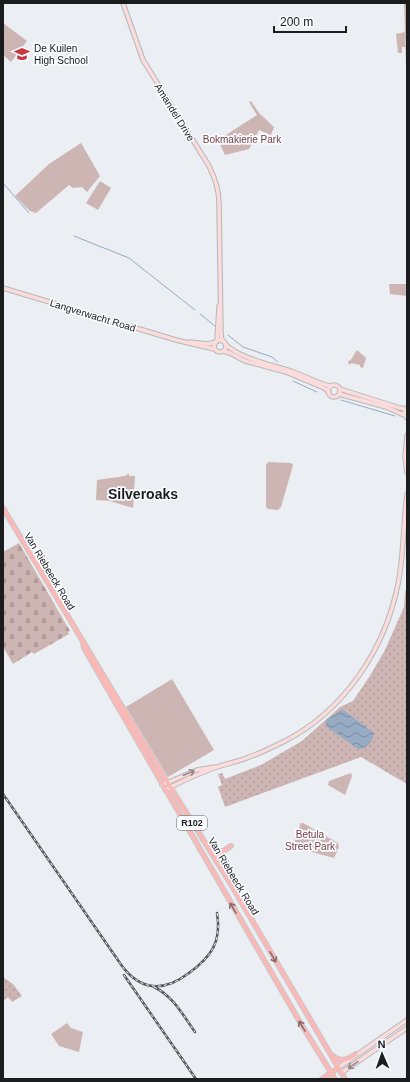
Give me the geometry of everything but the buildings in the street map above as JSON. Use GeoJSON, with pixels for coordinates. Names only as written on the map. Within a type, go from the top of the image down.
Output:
{"type":"FeatureCollection","features":[{"type":"Feature","properties":{"kind":"main road","name":"Van Riebeeck Road"},"geometry":{"type":"LineString","coordinates":[[3,508],[345,1079]]}},
{"type":"Feature","properties":{"kind":"main road","name":"Van Riebeeck Road"},"geometry":{"type":"LineString","coordinates":[[83,643],[84,648],[162,785],[300,1024],[335,1079]]}},
{"type":"Feature","properties":{"kind":"main road"},"geometry":{"type":"LineString","coordinates":[[200,836],[213,850],[217,852],[223,851]]}},
{"type":"Feature","properties":{"kind":"main road"},"geometry":{"type":"LineString","coordinates":[[216,862],[218,855],[231,846]]}},
{"type":"Feature","properties":{"kind":"main road"},"geometry":{"type":"LineString","coordinates":[[328,1050],[334,1057],[340,1060],[346,1060],[356,1054]]}},
{"type":"Feature","properties":{"kind":"main road"},"geometry":{"type":"LineString","coordinates":[[322,1079],[338,1068]]}},
{"type":"Feature","properties":{"kind":"main road"},"geometry":{"type":"LineString","coordinates":[[335,1079],[341,1073]]}},
{"type":"Feature","properties":{"kind":"street","name":"Amandel Drive"},"geometry":{"type":"LineString","coordinates":[[123,3],[143,60],[209,166],[218,190],[221,334],[224,343]]}},
{"type":"Feature","properties":{"kind":"street","name":"Langverwacht Road"},"geometry":{"type":"LineString","coordinates":[[3,288],[183,342],[214,349]]}},
{"type":"Feature","properties":{"kind":"street","name":"Amandel Drive"},"geometry":{"type":"LineString","coordinates":[[216,342],[221,293]]}},
{"type":"Feature","properties":{"kind":"street","name":"Langverwacht Road"},"geometry":{"type":"LineString","coordinates":[[183,342],[208,344],[216,342]]}},
{"type":"Feature","properties":{"kind":"street"},"geometry":{"type":"LineString","coordinates":[[216,342],[214,349],[218,352],[223,351],[230,353],[245,361],[286,372],[324,388],[334,396],[340,392],[400,408],[407,408],[406,418],[386,407],[340,392],[336,385],[331,386],[320,384],[299,373],[246,357],[232,350],[224,343],[216,342]]}},
{"type":"Feature","properties":{"kind":"street"},"geometry":{"type":"LineString","coordinates":[[223,351],[225,348],[224,343]]}},
{"type":"Feature","properties":{"kind":"street"},"geometry":{"type":"LineString","coordinates":[[328,392],[331,386]]}},
{"type":"Feature","properties":{"kind":"street"},"geometry":{"type":"LineString","coordinates":[[407,435],[405,457],[407,473]]}},
{"type":"Feature","properties":{"kind":"street"},"geometry":{"type":"LineString","coordinates":[[165,790],[218,766],[260,752],[303,730],[331,707],[360,674],[382,636],[395,599],[401,570],[407,494]]}},
{"type":"Feature","properties":{"kind":"street"},"geometry":{"type":"LineString","coordinates":[[162,785],[197,770],[218,766]]}},
{"type":"Feature","properties":{"kind":"street"},"geometry":{"type":"LineString","coordinates":[[338,1068],[356,1054],[407,1020]]}},
{"type":"Feature","properties":{"kind":"street"},"geometry":{"type":"LineString","coordinates":[[341,1073],[407,1028]]}},
{"type":"Feature","properties":{"kind":"green space"},"geometry":{"type":"Polygon","coordinates":[[[404,3],[407,3],[407,98],[404,3]]]}},
{"type":"Feature","properties":{"kind":"green space"},"geometry":{"type":"Polygon","coordinates":[[[3,23],[27,41],[11,62],[3,55],[3,23]]]}},
{"type":"Feature","properties":{"kind":"green space"},"geometry":{"type":"Polygon","coordinates":[[[405,32],[405,47],[402,47],[402,53],[398,53],[396,34],[405,32]]]}},
{"type":"Feature","properties":{"kind":"green space","name":"Bokmakierie Park"},"geometry":{"type":"Polygon","coordinates":[[[251,101],[259,113],[274,127],[271,135],[259,130],[249,149],[225,155],[218,140],[257,115],[249,102],[251,101]]]}},
{"type":"Feature","properties":{"kind":"green space"},"geometry":{"type":"Polygon","coordinates":[[[81,143],[100,176],[87,192],[82,187],[73,188],[69,185],[36,213],[30,211],[15,196],[49,164],[81,143]]]}},
{"type":"Feature","properties":{"kind":"green space"},"geometry":{"type":"Polygon","coordinates":[[[100,181],[111,188],[98,210],[86,203],[100,181]]]}},
{"type":"Feature","properties":{"kind":"green space"},"geometry":{"type":"Polygon","coordinates":[[[389,284],[407,284],[407,296],[390,294],[389,284]]]}},
{"type":"Feature","properties":{"kind":"green space"},"geometry":{"type":"Polygon","coordinates":[[[357,350],[366,358],[363,368],[360,367],[360,365],[351,363],[350,365],[348,363],[357,350]]]}},
{"type":"Feature","properties":{"kind":"green space"},"geometry":{"type":"Polygon","coordinates":[[[268,462],[291,463],[293,465],[281,507],[278,510],[268,509],[266,507],[266,465],[268,462]]]}},
{"type":"Feature","properties":{"kind":"green space"},"geometry":{"type":"Polygon","coordinates":[[[128,474],[129,476],[135,476],[133,508],[110,501],[96,500],[97,480],[125,476],[128,474]]]}},
{"type":"Feature","properties":{"kind":"green space"},"geometry":{"type":"Polygon","coordinates":[[[19,543],[70,631],[68,632],[69,634],[34,654],[32,652],[13,664],[3,647],[3,552],[19,543]]]}},
{"type":"Feature","properties":{"kind":"green space"},"geometry":{"type":"Polygon","coordinates":[[[407,590],[407,784],[361,757],[225,807],[218,787],[222,785],[218,774],[222,773],[225,779],[261,765],[302,741],[340,707],[353,701],[385,650],[404,607],[405,591],[407,590]]]}},
{"type":"Feature","properties":{"kind":"green space"},"geometry":{"type":"Polygon","coordinates":[[[172,679],[214,750],[168,777],[126,707],[172,679]]]}},
{"type":"Feature","properties":{"kind":"green space"},"geometry":{"type":"Polygon","coordinates":[[[351,773],[352,776],[345,795],[328,785],[329,781],[351,773]]]}},
{"type":"Feature","properties":{"kind":"green space","name":"Betula Street Park"},"geometry":{"type":"Polygon","coordinates":[[[301,823],[338,843],[339,847],[334,858],[293,847],[301,823]]]}},
{"type":"Feature","properties":{"kind":"green space"},"geometry":{"type":"Polygon","coordinates":[[[3,977],[13,984],[22,996],[12,1002],[8,997],[3,1001],[3,977]]]}},
{"type":"Feature","properties":{"kind":"green space"},"geometry":{"type":"Polygon","coordinates":[[[67,1023],[71,1028],[83,1032],[79,1052],[59,1046],[51,1034],[67,1023]]]}},
{"type":"Feature","properties":{"kind":"water"},"geometry":{"type":"Polygon","coordinates":[[[341,710],[345,711],[374,733],[371,742],[361,749],[358,749],[326,726],[326,720],[341,710]]]}},
{"type":"Feature","properties":{"kind":"waterway"},"geometry":{"type":"LineString","coordinates":[[3,183],[29,213]]}},
{"type":"Feature","properties":{"kind":"waterway"},"geometry":{"type":"LineString","coordinates":[[74,236],[129,258],[195,310]]}},
{"type":"Feature","properties":{"kind":"waterway"},"geometry":{"type":"LineString","coordinates":[[200,314],[215,326]]}},
{"type":"Feature","properties":{"kind":"waterway"},"geometry":{"type":"LineString","coordinates":[[228,335],[243,347],[272,357],[278,362]]}},
{"type":"Feature","properties":{"kind":"waterway"},"geometry":{"type":"LineString","coordinates":[[293,381],[317,392]]}},
{"type":"Feature","properties":{"kind":"waterway"},"geometry":{"type":"LineString","coordinates":[[341,400],[395,416]]}},
{"type":"Feature","properties":{"kind":"railway"},"geometry":{"type":"LineString","coordinates":[[3,794],[122,966],[137,980],[153,986],[162,986],[180,979],[197,967],[209,955],[216,941],[218,932],[217,913]]}},
{"type":"Feature","properties":{"kind":"railway"},"geometry":{"type":"LineString","coordinates":[[124,975],[196,1079]]}},
{"type":"Feature","properties":{"kind":"railway"},"geometry":{"type":"LineString","coordinates":[[154,987],[167,995],[195,1032]]}},
{"type":"Feature","properties":{"kind":"place","name":"De Kuilen High School"},"geometry":{"type":"Point","coordinates":[22,54]}},
{"type":"Feature","properties":{"kind":"district","name":"Silveroaks"},"geometry":{"type":"Point","coordinates":[143,494]}}]}
